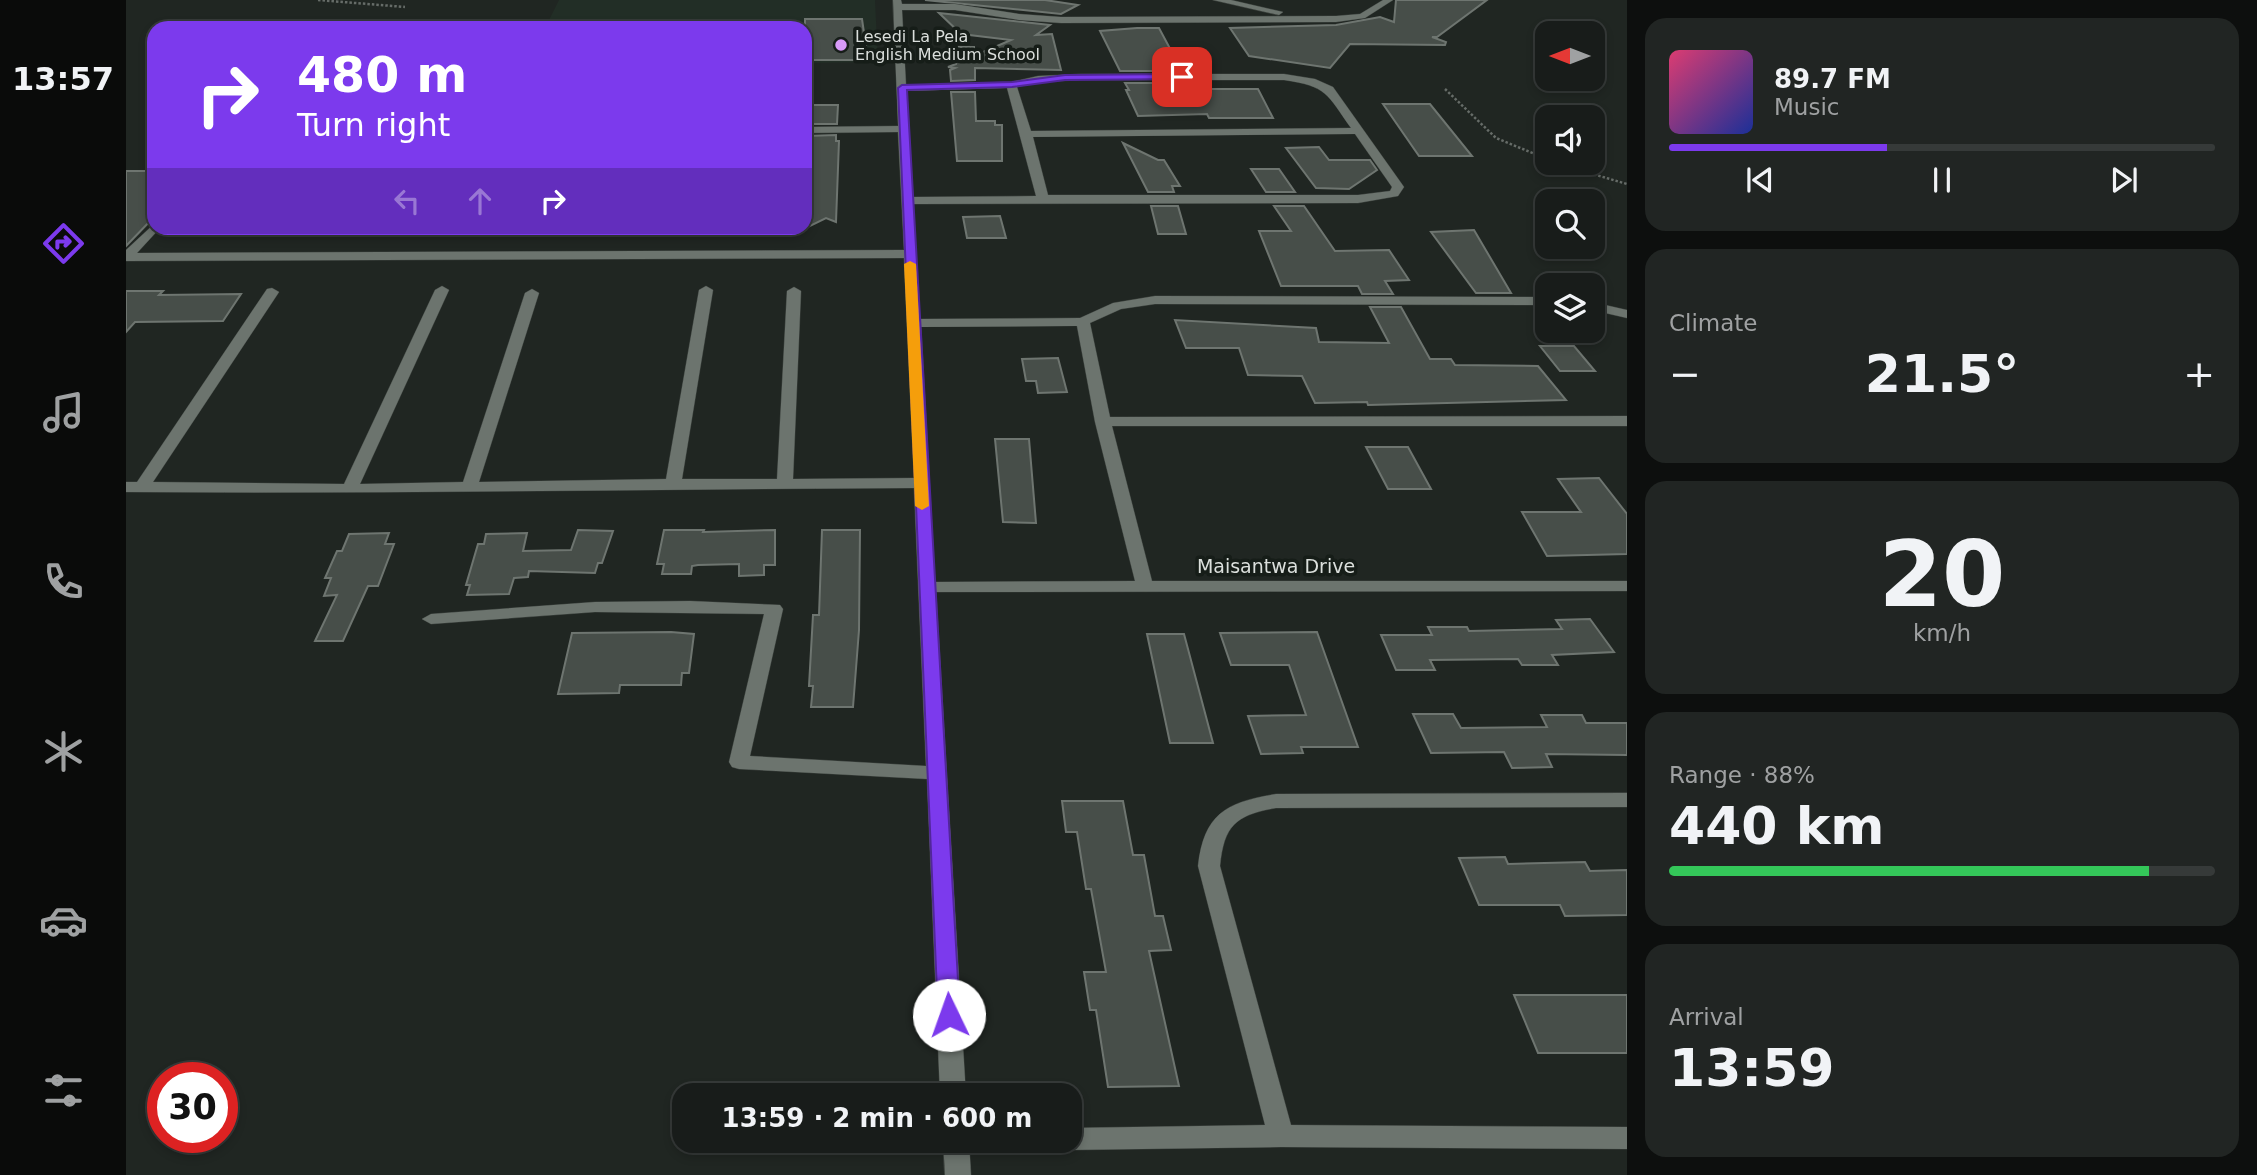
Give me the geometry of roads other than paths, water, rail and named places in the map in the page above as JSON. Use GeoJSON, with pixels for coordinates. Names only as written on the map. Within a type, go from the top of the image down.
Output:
{"type":"FeatureCollection","features":[{"type":"Feature","properties":{"kind":"street"},"geometry":{"type":"LineString","coordinates":[[1217,0],[1318,20]]}},
{"type":"Feature","properties":{"kind":"street"},"geometry":{"type":"LineString","coordinates":[[952,1083],[897,3],[955,6],[1019,17],[1061,20],[1318,20],[1362,16],[1390,0]]}},
{"type":"Feature","properties":{"kind":"street"},"geometry":{"type":"LineString","coordinates":[[902,88],[1012,85],[1038,79],[1081,77],[1301,79],[1329,89],[1398,187],[1394,194],[1358,199],[907,201]]}},
{"type":"Feature","properties":{"kind":"street"},"geometry":{"type":"LineString","coordinates":[[1012,85],[1043,199]]}},
{"type":"Feature","properties":{"kind":"street"},"geometry":{"type":"LineString","coordinates":[[812,130],[905,129]]}},
{"type":"Feature","properties":{"kind":"street"},"geometry":{"type":"LineString","coordinates":[[1027,134],[1358,131]]}},
{"type":"Feature","properties":{"kind":"street"},"geometry":{"type":"LineString","coordinates":[[126,257],[147,235]]}},
{"type":"Feature","properties":{"kind":"street"},"geometry":{"type":"LineString","coordinates":[[126,257],[909,254]]}},
{"type":"Feature","properties":{"kind":"street"},"geometry":{"type":"LineString","coordinates":[[350,489],[442,290]]}},
{"type":"Feature","properties":{"kind":"street"},"geometry":{"type":"LineString","coordinates":[[673,484],[706,290]]}},
{"type":"Feature","properties":{"kind":"street"},"geometry":{"type":"LineString","coordinates":[[785,483],[794,291]]}},
{"type":"Feature","properties":{"kind":"street"},"geometry":{"type":"LineString","coordinates":[[134,487],[272,292]]}},
{"type":"Feature","properties":{"kind":"street"},"geometry":{"type":"LineString","coordinates":[[470,486],[532,293]]}},
{"type":"Feature","properties":{"kind":"street"},"geometry":{"type":"LineString","coordinates":[[914,323],[1083,322],[1120,303],[1155,300],[1535,301]]}},
{"type":"Feature","properties":{"kind":"street"},"geometry":{"type":"LineString","coordinates":[[1605,309],[1627,314]]}},
{"type":"Feature","properties":{"kind":"street"},"geometry":{"type":"LineString","coordinates":[[1083,322],[1103,422],[1145,587]]}},
{"type":"Feature","properties":{"kind":"street"},"geometry":{"type":"LineString","coordinates":[[1103,422],[1627,421]]}},
{"type":"Feature","properties":{"kind":"street"},"geometry":{"type":"LineString","coordinates":[[134,487],[350,489],[921,483]]}},
{"type":"Feature","properties":{"kind":"street","name":"Maisantwa Drive"},"geometry":{"type":"LineString","coordinates":[[926,587],[1627,586]]}},
{"type":"Feature","properties":{"kind":"street"},"geometry":{"type":"LineString","coordinates":[[432,619],[595,607],[774,609],[739,762],[936,773]]}},
{"type":"Feature","properties":{"kind":"street"},"geometry":{"type":"LineString","coordinates":[[1281,1136],[1209,866],[1210,842],[1218,826],[1231,812],[1250,805],[1276,802],[1627,800]]}},
{"type":"Feature","properties":{"kind":"street"},"geometry":{"type":"LineString","coordinates":[[1082,1139],[1281,1136],[1627,1138]]}},
{"type":"Feature","properties":{"kind":"street"},"geometry":{"type":"LineString","coordinates":[[957,1153],[958,1175]]}},
{"type":"Feature","properties":{"kind":"place","name":"Lesedi La Pela English Medium School"},"geometry":{"type":"Point","coordinates":[841,45]}}]}
